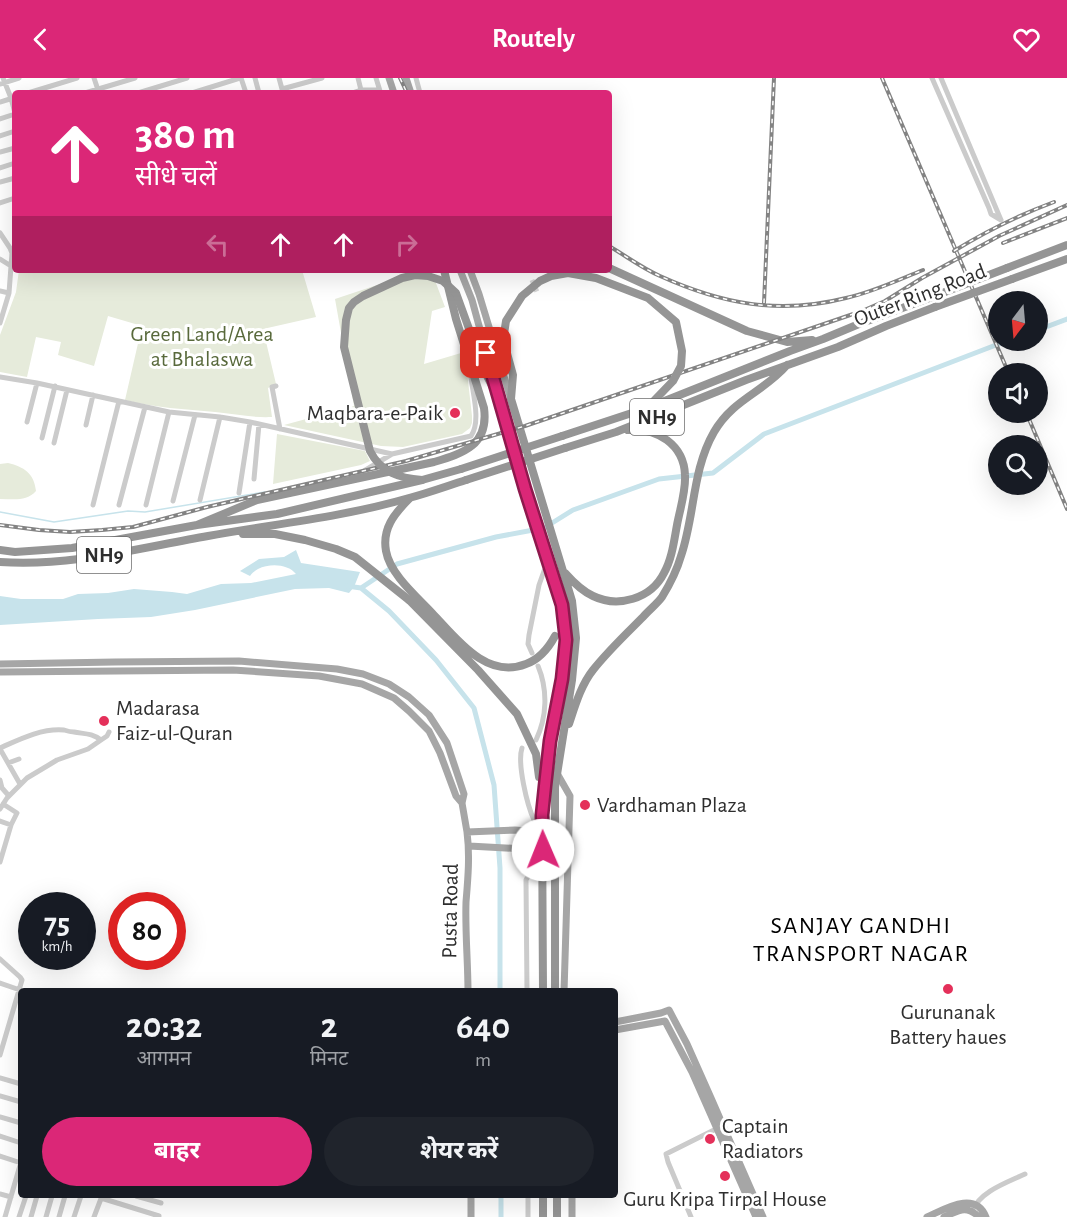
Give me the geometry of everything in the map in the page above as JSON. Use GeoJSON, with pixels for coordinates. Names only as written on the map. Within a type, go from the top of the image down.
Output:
{"type":"FeatureCollection","features":[{"type":"Feature","properties":{"kind":"highway","name":"Outer Ring Road"},"geometry":{"type":"LineString","coordinates":[[647,408],[1067,245]]}},
{"type":"Feature","properties":{"kind":"highway","name":"Outer Ring Road"},"geometry":{"type":"LineString","coordinates":[[787,365],[838,347],[935,307],[1067,259]]}},
{"type":"Feature","properties":{"kind":"highway"},"geometry":{"type":"LineString","coordinates":[[612,269],[747,331],[787,342],[823,339]]}},
{"type":"Feature","properties":{"kind":"highway"},"geometry":{"type":"LineString","coordinates":[[196,525],[257,500],[434,462],[458,455],[473,445],[482,431],[485,414],[445,273]]}},
{"type":"Feature","properties":{"kind":"highway"},"geometry":{"type":"LineString","coordinates":[[555,988],[555,787],[572,680],[576,638],[572,601],[511,399],[513,375],[504,334],[506,321],[522,296],[540,281],[568,273],[596,278],[648,298],[675,322],[682,351],[681,366],[673,381],[647,408]]}},
{"type":"Feature","properties":{"kind":"highway"},"geometry":{"type":"LineString","coordinates":[[422,480],[405,478],[389,472],[377,463],[370,451],[344,347],[346,320],[349,308],[354,302],[402,278],[415,275],[443,281],[456,293],[464,310],[484,369],[500,402],[562,605],[566,640],[562,679],[550,741],[543,805],[543,988]]}},
{"type":"Feature","properties":{"kind":"highway"},"geometry":{"type":"LineString","coordinates":[[562,744],[581,690],[592,671],[660,600],[670,583],[682,555],[700,466],[714,432],[735,405],[778,376],[787,365]]}},
{"type":"Feature","properties":{"kind":"highway","name":"NH9"},"geometry":{"type":"LineString","coordinates":[[409,499],[616,432],[787,365]]}},
{"type":"Feature","properties":{"kind":"highway","name":"NH9"},"geometry":{"type":"LineString","coordinates":[[422,480],[647,408]]}},
{"type":"Feature","properties":{"kind":"highway"},"geometry":{"type":"LineString","coordinates":[[562,570],[583,591],[607,601],[615,601],[634,599],[653,588],[669,562],[686,477],[685,468],[678,451],[666,439],[649,431],[616,432]]}},
{"type":"Feature","properties":{"kind":"highway"},"geometry":{"type":"LineString","coordinates":[[196,525],[277,514],[422,480]]}},
{"type":"Feature","properties":{"kind":"highway"},"geometry":{"type":"LineString","coordinates":[[207,536],[409,499]]}},
{"type":"Feature","properties":{"kind":"highway"},"geometry":{"type":"LineString","coordinates":[[409,499],[393,516],[389,524],[385,541],[387,558],[395,573],[412,593],[466,648],[484,661],[508,668],[531,662],[549,647],[563,612]]}},
{"type":"Feature","properties":{"kind":"highway","name":"NH9"},"geometry":{"type":"LineString","coordinates":[[0,550],[15,552],[72,548],[196,525]]}},
{"type":"Feature","properties":{"kind":"highway"},"geometry":{"type":"LineString","coordinates":[[207,536],[275,534],[336,549],[355,557],[409,600],[478,669],[518,714],[536,754],[543,805]]}},
{"type":"Feature","properties":{"kind":"highway","name":"NH9"},"geometry":{"type":"LineString","coordinates":[[0,562],[74,561],[207,536]]}},
{"type":"Feature","properties":{"kind":"highway"},"geometry":{"type":"LineString","coordinates":[[543,1198],[543,1217]]}},
{"type":"Feature","properties":{"kind":"highway"},"geometry":{"type":"LineString","coordinates":[[557,1198],[557,1217]]}},
{"type":"Feature","properties":{"kind":"main road"},"geometry":{"type":"LineString","coordinates":[[389,78],[393,90]]}},
{"type":"Feature","properties":{"kind":"main road"},"geometry":{"type":"LineString","coordinates":[[461,273],[472,300],[500,402]]}},
{"type":"Feature","properties":{"kind":"main road"},"geometry":{"type":"LineString","coordinates":[[471,273],[511,399]]}},
{"type":"Feature","properties":{"kind":"main road","name":"Pusta Road"},"geometry":{"type":"LineString","coordinates":[[0,664],[239,661],[286,664],[337,669],[363,675],[389,684],[409,697],[429,715],[447,743],[464,794],[462,803],[469,846],[466,903],[468,988]]}},
{"type":"Feature","properties":{"kind":"main road"},"geometry":{"type":"LineString","coordinates":[[0,672],[233,670],[319,676],[362,684],[394,698],[429,731],[456,796],[462,803]]}},
{"type":"Feature","properties":{"kind":"main road"},"geometry":{"type":"LineString","coordinates":[[558,775],[570,796],[564,988]]}},
{"type":"Feature","properties":{"kind":"main road"},"geometry":{"type":"LineString","coordinates":[[467,832],[515,830],[542,832]]}},
{"type":"Feature","properties":{"kind":"main road"},"geometry":{"type":"LineString","coordinates":[[469,846],[543,850]]}},
{"type":"Feature","properties":{"kind":"main road"},"geometry":{"type":"LineString","coordinates":[[618,1021],[665,1012],[763,1217]]}},
{"type":"Feature","properties":{"kind":"main road"},"geometry":{"type":"LineString","coordinates":[[618,1029],[669,1019]]}},
{"type":"Feature","properties":{"kind":"main road"},"geometry":{"type":"LineString","coordinates":[[720,1127],[756,1217]]}},
{"type":"Feature","properties":{"kind":"main road"},"geometry":{"type":"LineString","coordinates":[[471,1198],[471,1217]]}},
{"type":"Feature","properties":{"kind":"main road"},"geometry":{"type":"LineString","coordinates":[[572,1198],[572,1217]]}},
{"type":"Feature","properties":{"kind":"main road"},"geometry":{"type":"LineString","coordinates":[[927,1217],[960,1203],[968,1202],[979,1217]]}},
{"type":"Feature","properties":{"kind":"main road"},"geometry":{"type":"LineString","coordinates":[[944,1217],[961,1210],[974,1208],[984,1210],[986,1217]]}},
{"type":"Feature","properties":{"kind":"street"},"geometry":{"type":"LineString","coordinates":[[12,96],[3,81],[19,78]]}},
{"type":"Feature","properties":{"kind":"street"},"geometry":{"type":"LineString","coordinates":[[38,90],[77,78]]}},
{"type":"Feature","properties":{"kind":"street"},"geometry":{"type":"LineString","coordinates":[[101,90],[135,78]]}},
{"type":"Feature","properties":{"kind":"street"},"geometry":{"type":"LineString","coordinates":[[157,90],[187,78]]}},
{"type":"Feature","properties":{"kind":"street"},"geometry":{"type":"LineString","coordinates":[[202,90],[241,78]]}},
{"type":"Feature","properties":{"kind":"street"},"geometry":{"type":"LineString","coordinates":[[279,78],[282,89],[288,90],[322,78]]}},
{"type":"Feature","properties":{"kind":"street"},"geometry":{"type":"LineString","coordinates":[[358,78],[361,90]]}},
{"type":"Feature","properties":{"kind":"street"},"geometry":{"type":"LineString","coordinates":[[932,78],[992,214],[1001,220],[941,78]]}},
{"type":"Feature","properties":{"kind":"street"},"geometry":{"type":"LineString","coordinates":[[0,233],[11,250],[9,293],[0,323]]}},
{"type":"Feature","properties":{"kind":"street"},"geometry":{"type":"LineString","coordinates":[[0,260],[11,266]]}},
{"type":"Feature","properties":{"kind":"street"},"geometry":{"type":"LineString","coordinates":[[441,273],[447,284]]}},
{"type":"Feature","properties":{"kind":"street"},"geometry":{"type":"LineString","coordinates":[[0,291],[9,293]]}},
{"type":"Feature","properties":{"kind":"street"},"geometry":{"type":"LineString","coordinates":[[347,481],[392,454],[471,436],[475,430],[476,420],[469,357]]}},
{"type":"Feature","properties":{"kind":"street"},"geometry":{"type":"LineString","coordinates":[[0,377],[169,412],[250,422],[392,454]]}},
{"type":"Feature","properties":{"kind":"street"},"geometry":{"type":"LineString","coordinates":[[27,422],[37,383]]}},
{"type":"Feature","properties":{"kind":"street"},"geometry":{"type":"LineString","coordinates":[[276,386],[272,387],[280,429]]}},
{"type":"Feature","properties":{"kind":"street"},"geometry":{"type":"LineString","coordinates":[[42,438],[55,387]]}},
{"type":"Feature","properties":{"kind":"street"},"geometry":{"type":"LineString","coordinates":[[54,443],[67,390]]}},
{"type":"Feature","properties":{"kind":"street"},"geometry":{"type":"LineString","coordinates":[[86,425],[93,395]]}},
{"type":"Feature","properties":{"kind":"street"},"geometry":{"type":"LineString","coordinates":[[93,505],[119,401]]}},
{"type":"Feature","properties":{"kind":"street"},"geometry":{"type":"LineString","coordinates":[[119,505],[145,407]]}},
{"type":"Feature","properties":{"kind":"street"},"geometry":{"type":"LineString","coordinates":[[146,506],[169,412]]}},
{"type":"Feature","properties":{"kind":"street"},"geometry":{"type":"LineString","coordinates":[[173,501],[195,415]]}},
{"type":"Feature","properties":{"kind":"street"},"geometry":{"type":"LineString","coordinates":[[200,500],[220,417]]}},
{"type":"Feature","properties":{"kind":"street"},"geometry":{"type":"LineString","coordinates":[[239,493],[250,422]]}},
{"type":"Feature","properties":{"kind":"street"},"geometry":{"type":"LineString","coordinates":[[254,479],[259,424]]}},
{"type":"Feature","properties":{"kind":"street"},"geometry":{"type":"LineString","coordinates":[[532,653],[528,644],[529,635],[539,585],[548,560]]}},
{"type":"Feature","properties":{"kind":"street"},"geometry":{"type":"LineString","coordinates":[[536,740],[541,730],[545,699],[542,676],[538,666]]}},
{"type":"Feature","properties":{"kind":"street"},"geometry":{"type":"LineString","coordinates":[[20,784],[0,748],[30,735],[48,731],[64,730],[84,733],[101,740]]}},
{"type":"Feature","properties":{"kind":"street"},"geometry":{"type":"LineString","coordinates":[[0,862],[17,813],[1,807],[9,796],[37,771],[57,760],[84,751],[107,736],[108,732]]}},
{"type":"Feature","properties":{"kind":"street"},"geometry":{"type":"LineString","coordinates":[[522,748],[520,758],[526,797],[534,820],[542,832]]}},
{"type":"Feature","properties":{"kind":"street"},"geometry":{"type":"LineString","coordinates":[[8,764],[19,759]]}},
{"type":"Feature","properties":{"kind":"street"},"geometry":{"type":"LineString","coordinates":[[0,780],[2,788],[9,796]]}},
{"type":"Feature","properties":{"kind":"street"},"geometry":{"type":"LineString","coordinates":[[0,821],[11,825]]}},
{"type":"Feature","properties":{"kind":"street"},"geometry":{"type":"LineString","coordinates":[[527,988],[526,880],[543,850]]}},
{"type":"Feature","properties":{"kind":"street"},"geometry":{"type":"LineString","coordinates":[[0,959],[22,981],[20,988]]}},
{"type":"Feature","properties":{"kind":"street"},"geometry":{"type":"LineString","coordinates":[[0,983],[18,989]]}},
{"type":"Feature","properties":{"kind":"street"},"geometry":{"type":"LineString","coordinates":[[0,1055],[18,996]]}},
{"type":"Feature","properties":{"kind":"street"},"geometry":{"type":"LineString","coordinates":[[0,1078],[18,1083]]}},
{"type":"Feature","properties":{"kind":"street"},"geometry":{"type":"LineString","coordinates":[[0,1096],[18,1101]]}},
{"type":"Feature","properties":{"kind":"street"},"geometry":{"type":"LineString","coordinates":[[0,1117],[18,1122]]}},
{"type":"Feature","properties":{"kind":"street"},"geometry":{"type":"LineString","coordinates":[[691,1217],[666,1154],[720,1127]]}},
{"type":"Feature","properties":{"kind":"street"},"geometry":{"type":"LineString","coordinates":[[0,1136],[18,1142]]}},
{"type":"Feature","properties":{"kind":"street"},"geometry":{"type":"LineString","coordinates":[[0,1156],[18,1162]]}},
{"type":"Feature","properties":{"kind":"street"},"geometry":{"type":"LineString","coordinates":[[5,1217],[18,1173]]}},
{"type":"Feature","properties":{"kind":"street"},"geometry":{"type":"LineString","coordinates":[[974,1208],[990,1192],[1025,1174]]}},
{"type":"Feature","properties":{"kind":"street"},"geometry":{"type":"LineString","coordinates":[[0,1194],[11,1197]]}},
{"type":"Feature","properties":{"kind":"street"},"geometry":{"type":"LineString","coordinates":[[19,1217],[25,1198]]}},
{"type":"Feature","properties":{"kind":"street"},"geometry":{"type":"LineString","coordinates":[[31,1217],[36,1198]]}},
{"type":"Feature","properties":{"kind":"street"},"geometry":{"type":"LineString","coordinates":[[46,1217],[51,1198]]}},
{"type":"Feature","properties":{"kind":"street"},"geometry":{"type":"LineString","coordinates":[[59,1217],[64,1198]]}},
{"type":"Feature","properties":{"kind":"street"},"geometry":{"type":"LineString","coordinates":[[74,1217],[80,1198]]}},
{"type":"Feature","properties":{"kind":"street"},"geometry":{"type":"LineString","coordinates":[[94,1217],[101,1198]]}},
{"type":"Feature","properties":{"kind":"street"},"geometry":{"type":"LineString","coordinates":[[104,1198],[159,1216]]}},
{"type":"Feature","properties":{"kind":"street"},"geometry":{"type":"LineString","coordinates":[[143,1198],[160,1203]]}},
{"type":"Feature","properties":{"kind":"street"},"geometry":{"type":"LineString","coordinates":[[528,1198],[528,1217]]}},
{"type":"Feature","properties":{"kind":"green space","name":"Green Land/Area at Bhalaswa"},"geometry":{"type":"Polygon","coordinates":[[[19,273],[303,273],[316,317],[263,329],[276,384],[268,388],[272,417],[251,416],[170,408],[125,400],[142,326],[108,316],[94,366],[58,355],[61,342],[36,337],[27,377],[0,372],[0,335],[16,292],[19,273]]]}},
{"type":"Feature","properties":{"kind":"green space"},"geometry":{"type":"Polygon","coordinates":[[[413,273],[432,273],[445,307],[432,311],[424,364],[461,353],[467,372],[472,416],[470,428],[462,434],[403,447],[381,446],[284,425],[354,406],[335,299],[413,273]]]}},
{"type":"Feature","properties":{"kind":"green space"},"geometry":{"type":"Polygon","coordinates":[[[277,434],[365,451],[370,461],[361,465],[273,484],[277,434]]]}},
{"type":"Feature","properties":{"kind":"green space"},"geometry":{"type":"Polygon","coordinates":[[[8,463],[23,469],[30,475],[36,491],[32,495],[20,499],[0,499],[0,464],[8,463]]]}},
{"type":"Feature","properties":{"kind":"water"},"geometry":{"type":"Polygon","coordinates":[[[296,550],[301,563],[360,572],[354,587],[349,593],[329,588],[295,589],[151,617],[0,625],[0,596],[21,599],[63,599],[78,594],[134,589],[187,594],[221,584],[251,583],[296,574],[288,568],[273,565],[263,567],[250,576],[240,571],[259,559],[284,557],[296,550]]]}},
{"type":"Feature","properties":{"kind":"waterway"},"geometry":{"type":"LineString","coordinates":[[1048,326],[1067,319]]}},
{"type":"Feature","properties":{"kind":"waterway"},"geometry":{"type":"LineString","coordinates":[[347,586],[361,588],[397,564],[496,537],[544,528],[573,510],[659,479],[713,473],[764,434],[988,348]]}},
{"type":"Feature","properties":{"kind":"waterway"},"geometry":{"type":"LineString","coordinates":[[0,512],[54,522],[128,511],[145,512],[265,492]]}},
{"type":"Feature","properties":{"kind":"waterway"},"geometry":{"type":"LineString","coordinates":[[361,588],[389,611],[436,660],[474,708],[494,785],[500,868],[500,988]]}},
{"type":"Feature","properties":{"kind":"waterway"},"geometry":{"type":"LineString","coordinates":[[501,1198],[501,1217]]}},
{"type":"Feature","properties":{"kind":"tunnel"},"geometry":{"type":"LineString","coordinates":[[532,280],[537,292]]}},
{"type":"Feature","properties":{"kind":"railway"},"geometry":{"type":"LineString","coordinates":[[400,78],[406,90]]}},
{"type":"Feature","properties":{"kind":"railway"},"geometry":{"type":"LineString","coordinates":[[764,303],[774,78]]}},
{"type":"Feature","properties":{"kind":"railway"},"geometry":{"type":"LineString","coordinates":[[882,78],[1004,363]]}},
{"type":"Feature","properties":{"kind":"railway"},"geometry":{"type":"LineString","coordinates":[[954,251],[1002,224],[1054,202]]}},
{"type":"Feature","properties":{"kind":"railway"},"geometry":{"type":"LineString","coordinates":[[0,525],[70,532],[133,527],[207,507],[406,461],[525,426],[862,311],[885,301],[999,236],[1067,205]]}},
{"type":"Feature","properties":{"kind":"railway"},"geometry":{"type":"LineString","coordinates":[[1003,243],[1067,218]]}},
{"type":"Feature","properties":{"kind":"railway"},"geometry":{"type":"LineString","coordinates":[[612,248],[660,276],[683,286],[728,300],[774,306],[797,306],[846,298],[923,270]]}},
{"type":"Feature","properties":{"kind":"railway"},"geometry":{"type":"LineString","coordinates":[[1031,423],[1067,509]]}},
{"type":"Feature","properties":{"kind":"place","name":"Maqbara-e-Paik"},"geometry":{"type":"Point","coordinates":[455,413]}},
{"type":"Feature","properties":{"kind":"place","name":"Madarasa Faiz-ul-Quran"},"geometry":{"type":"Point","coordinates":[104,721]}},
{"type":"Feature","properties":{"kind":"place","name":"Vardhaman Plaza"},"geometry":{"type":"Point","coordinates":[585,805]}},
{"type":"Feature","properties":{"kind":"place","name":"Gurunanak Battery haues"},"geometry":{"type":"Point","coordinates":[948,989]}},
{"type":"Feature","properties":{"kind":"place","name":"Captain Radiators"},"geometry":{"type":"Point","coordinates":[710,1139]}},
{"type":"Feature","properties":{"kind":"place","name":"Guru Kripa Tirpal House"},"geometry":{"type":"Point","coordinates":[725,1176]}},
{"type":"Feature","properties":{"kind":"district","name":"SANJAY GANDHI TRANSPORT NAGAR"},"geometry":{"type":"Point","coordinates":[861,940]}},
{"type":"Feature","properties":{"kind":"route"},"geometry":{"type":"LineString","coordinates":[[486,353],[525,489],[562,605],[566,640],[545,786],[542,815],[543,850]]}}]}
